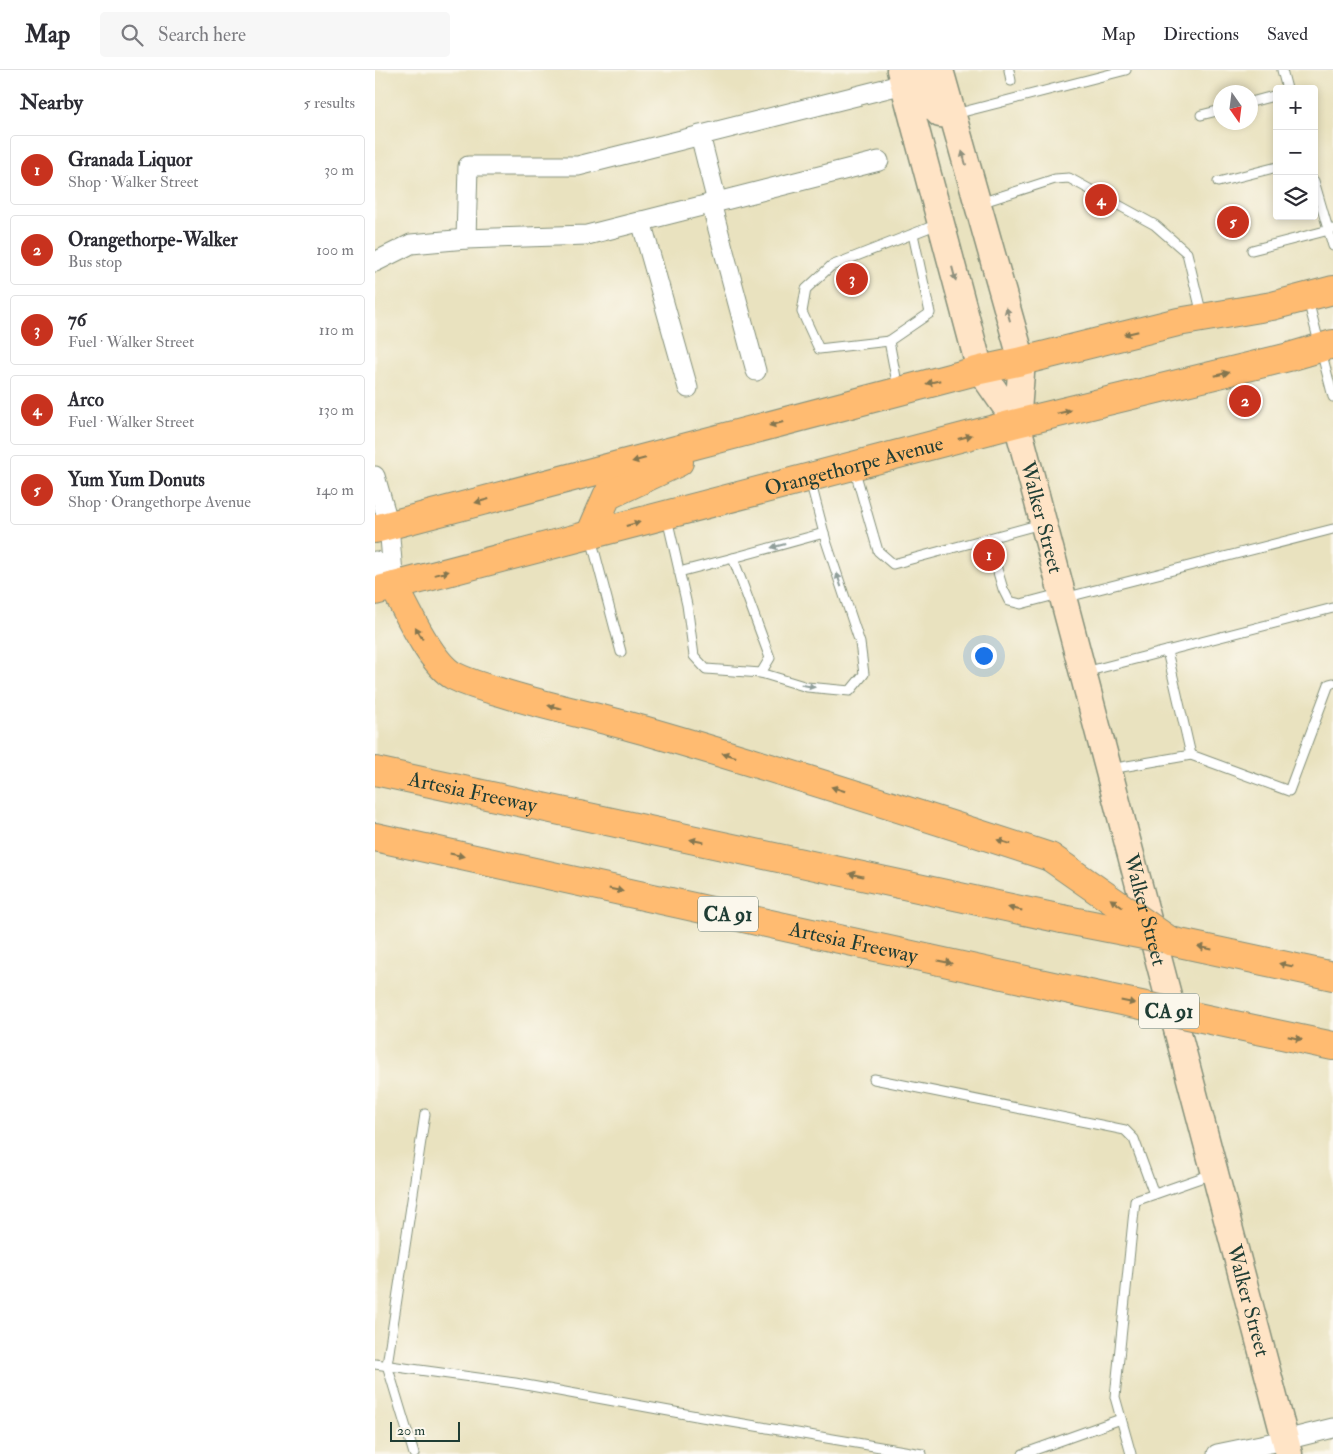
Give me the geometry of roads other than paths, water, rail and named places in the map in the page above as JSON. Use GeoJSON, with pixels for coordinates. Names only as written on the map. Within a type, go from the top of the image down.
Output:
{"type":"FeatureCollection","features":[{"type":"Feature","properties":{"kind":"main road","name":"Walker Street"},"geometry":{"type":"LineString","coordinates":[[940,70],[1022,361],[1017,424],[1287,1447]]}},
{"type":"Feature","properties":{"kind":"main road","name":"Walker Street"},"geometry":{"type":"LineString","coordinates":[[908,75],[941,223],[980,370],[1017,424]]}},
{"type":"Feature","properties":{"kind":"main road"},"geometry":{"type":"LineString","coordinates":[[908,75],[940,114],[953,115]]}},
{"type":"Feature","properties":{"kind":"main road"},"geometry":{"type":"LineString","coordinates":[[382,527],[898,390],[1178,322],[1272,306],[1320,293]]}},
{"type":"Feature","properties":{"kind":"main road","name":"Orangethorpe Avenue"},"geometry":{"type":"LineString","coordinates":[[385,588],[1017,424],[1240,370],[1327,346]]}},
{"type":"Feature","properties":{"kind":"main road"},"geometry":{"type":"LineString","coordinates":[[590,535],[607,496],[737,434]]}},
{"type":"Feature","properties":{"kind":"main road"},"geometry":{"type":"LineString","coordinates":[[385,588],[407,612],[431,655],[452,676],[522,699],[603,718],[775,768],[1050,857],[1171,940]]}},
{"type":"Feature","properties":{"kind":"main road","name":"Artesia Freeway"},"geometry":{"type":"LineString","coordinates":[[375,771],[1333,976]]}},
{"type":"Feature","properties":{"kind":"main road","name":"Artesia Freeway"},"geometry":{"type":"LineString","coordinates":[[375,837],[1333,1046]]}},
{"type":"Feature","properties":{"kind":"main road"},"geometry":{"type":"LineString","coordinates":[[375,850],[420,847]]}},
{"type":"Feature","properties":{"kind":"street"},"geometry":{"type":"LineString","coordinates":[[466,239],[468,166],[579,166],[851,98],[908,75]]}},
{"type":"Feature","properties":{"kind":"street"},"geometry":{"type":"LineString","coordinates":[[700,135],[714,202],[756,371]]}},
{"type":"Feature","properties":{"kind":"street"},"geometry":{"type":"LineString","coordinates":[[375,262],[411,244],[466,239],[587,235],[879,161]]}},
{"type":"Feature","properties":{"kind":"street"},"geometry":{"type":"LineString","coordinates":[[641,221],[688,388]]}},
{"type":"Feature","properties":{"kind":"street"},"geometry":{"type":"LineString","coordinates":[[375,476],[382,527],[385,588]]}},
{"type":"Feature","properties":{"kind":"street"},"geometry":{"type":"LineString","coordinates":[[375,560],[385,588]]}},
{"type":"Feature","properties":{"kind":"street"},"geometry":{"type":"LineString","coordinates":[[1217,1454],[1287,1447],[1333,1428]]}},
{"type":"Feature","properties":{"kind":"lane"},"geometry":{"type":"LineString","coordinates":[[1009,70],[1011,81]]}},
{"type":"Feature","properties":{"kind":"lane"},"geometry":{"type":"LineString","coordinates":[[953,115],[1126,70]]}},
{"type":"Feature","properties":{"kind":"lane"},"geometry":{"type":"LineString","coordinates":[[1282,70],[1286,85]]}},
{"type":"Feature","properties":{"kind":"lane"},"geometry":{"type":"LineString","coordinates":[[1258,100],[1273,95]]}},
{"type":"Feature","properties":{"kind":"lane"},"geometry":{"type":"LineString","coordinates":[[1201,115],[1213,112]]}},
{"type":"Feature","properties":{"kind":"lane"},"geometry":{"type":"LineString","coordinates":[[1218,182],[1273,168]]}},
{"type":"Feature","properties":{"kind":"lane"},"geometry":{"type":"LineString","coordinates":[[977,204],[1055,179],[1069,178],[1155,225],[1187,253],[1202,318]]}},
{"type":"Feature","properties":{"kind":"lane"},"geometry":{"type":"LineString","coordinates":[[1318,192],[1331,229],[1333,246]]}},
{"type":"Feature","properties":{"kind":"lane"},"geometry":{"type":"LineString","coordinates":[[913,234],[930,313],[889,341],[819,349],[801,312],[806,290],[831,266],[941,223]]}},
{"type":"Feature","properties":{"kind":"lane"},"geometry":{"type":"LineString","coordinates":[[1252,250],[1331,229]]}},
{"type":"Feature","properties":{"kind":"lane"},"geometry":{"type":"LineString","coordinates":[[1320,293],[1333,397]]}},
{"type":"Feature","properties":{"kind":"lane"},"geometry":{"type":"LineString","coordinates":[[889,341],[898,390]]}},
{"type":"Feature","properties":{"kind":"lane"},"geometry":{"type":"LineString","coordinates":[[854,466],[878,551],[893,564],[1043,524]]}},
{"type":"Feature","properties":{"kind":"lane"},"geometry":{"type":"LineString","coordinates":[[667,515],[695,656],[706,670],[761,674],[807,687],[850,691],[863,674],[860,643],[824,534],[809,478]]}},
{"type":"Feature","properties":{"kind":"lane"},"geometry":{"type":"LineString","coordinates":[[988,539],[1003,589],[1009,601],[1021,604],[1062,596],[1333,529]]}},
{"type":"Feature","properties":{"kind":"lane"},"geometry":{"type":"LineString","coordinates":[[679,572],[824,534]]}},
{"type":"Feature","properties":{"kind":"lane"},"geometry":{"type":"LineString","coordinates":[[590,535],[621,652]]}},
{"type":"Feature","properties":{"kind":"lane"},"geometry":{"type":"LineString","coordinates":[[733,558],[770,658],[761,674]]}},
{"type":"Feature","properties":{"kind":"lane"},"geometry":{"type":"LineString","coordinates":[[1083,673],[1333,608]]}},
{"type":"Feature","properties":{"kind":"lane"},"geometry":{"type":"LineString","coordinates":[[1167,651],[1191,755]]}},
{"type":"Feature","properties":{"kind":"lane"},"geometry":{"type":"LineString","coordinates":[[1108,770],[1191,755],[1289,791],[1329,684],[1333,683]]}},
{"type":"Feature","properties":{"kind":"lane"},"geometry":{"type":"LineString","coordinates":[[874,1079],[1125,1130],[1134,1139],[1154,1194]]}},
{"type":"Feature","properties":{"kind":"lane"},"geometry":{"type":"LineString","coordinates":[[414,1454],[387,1365],[425,1114]]}},
{"type":"Feature","properties":{"kind":"lane"},"geometry":{"type":"LineString","coordinates":[[1131,1454],[1115,1397],[1135,1200],[1214,1173]]}},
{"type":"Feature","properties":{"kind":"lane"},"geometry":{"type":"LineString","coordinates":[[375,1364],[515,1383],[693,1416],[922,1454]]}},
{"type":"Feature","properties":{"kind":"lane"},"geometry":{"type":"LineString","coordinates":[[1023,1454],[1121,1419]]}},
{"type":"Feature","properties":{"kind":"place","name":"Arco"},"geometry":{"type":"Point","coordinates":[1101,200]}},
{"type":"Feature","properties":{"kind":"place","name":"Yum Yum Donuts"},"geometry":{"type":"Point","coordinates":[1233,222]}},
{"type":"Feature","properties":{"kind":"place","name":"76"},"geometry":{"type":"Point","coordinates":[852,279]}},
{"type":"Feature","properties":{"kind":"place","name":"Orangethorpe-Walker"},"geometry":{"type":"Point","coordinates":[1245,401]}},
{"type":"Feature","properties":{"kind":"place","name":"Granada Liquor"},"geometry":{"type":"Point","coordinates":[989,555]}}]}
